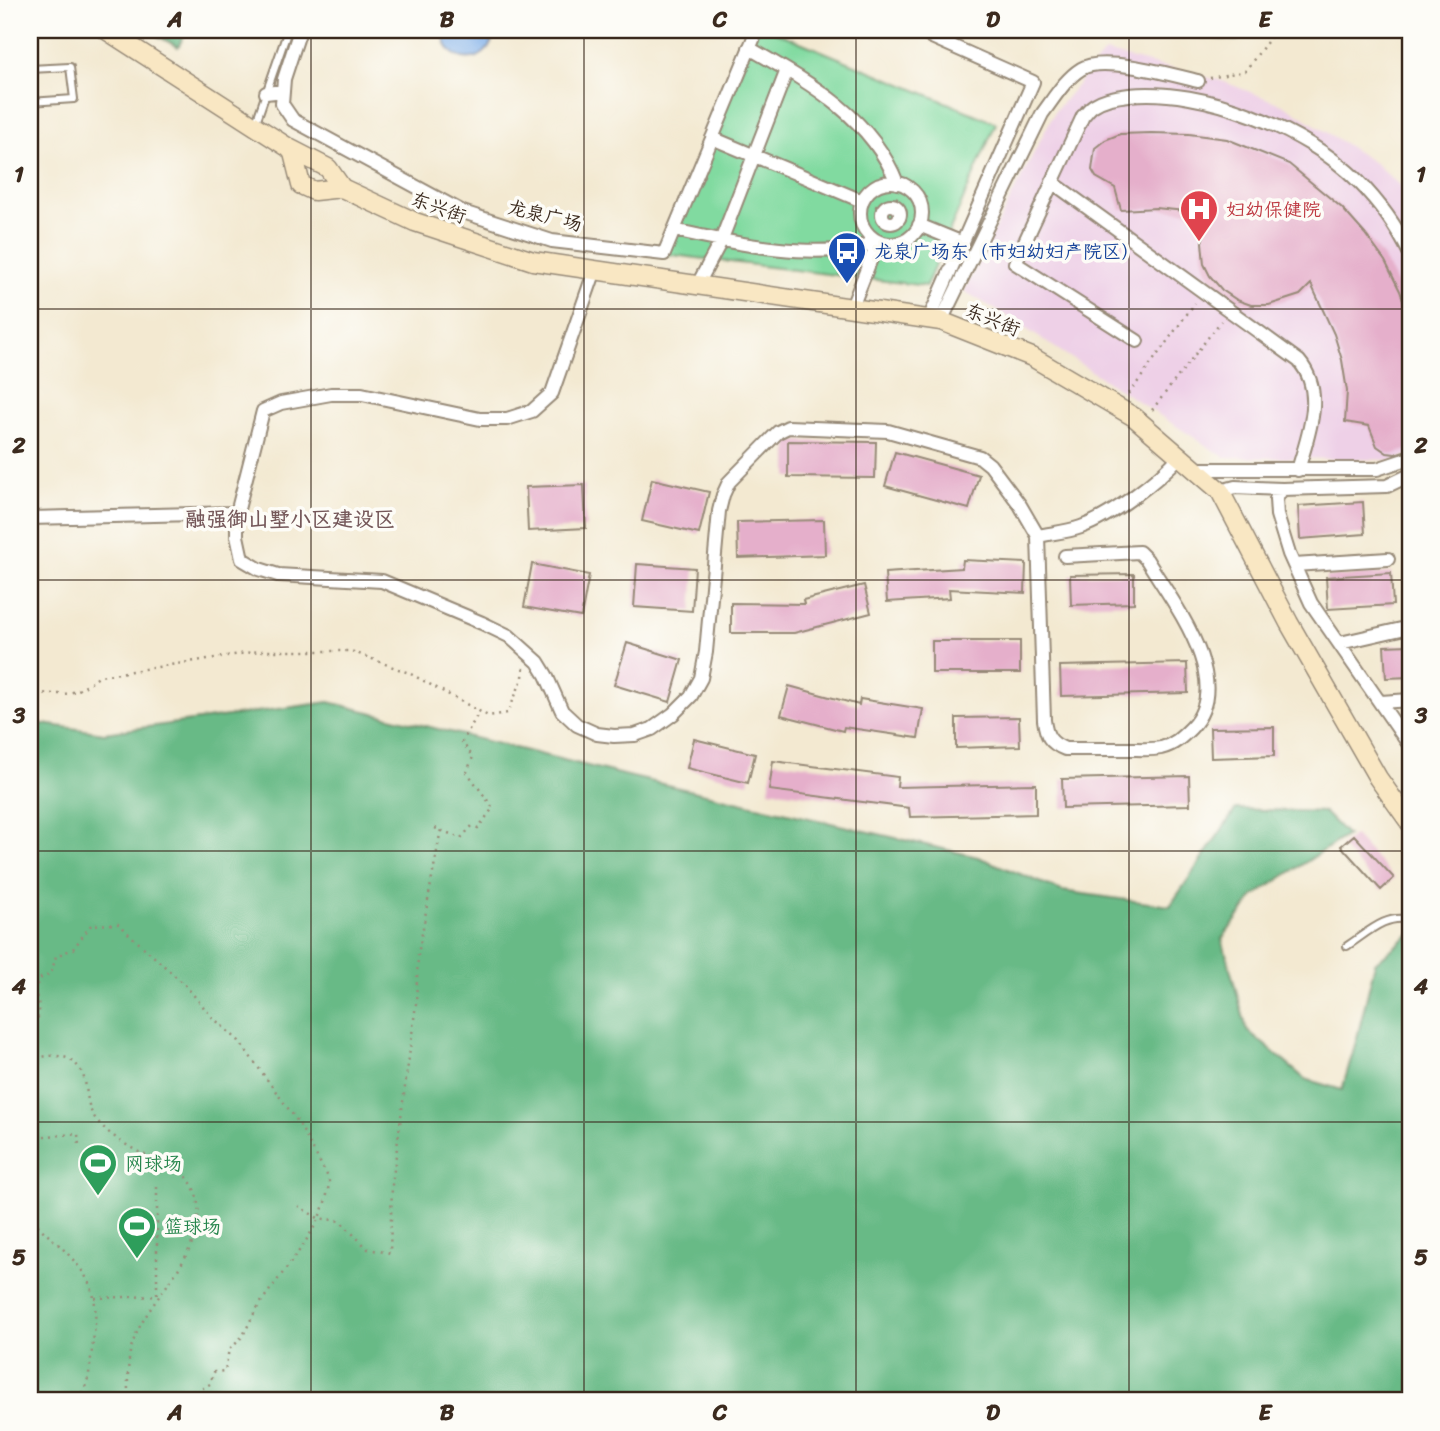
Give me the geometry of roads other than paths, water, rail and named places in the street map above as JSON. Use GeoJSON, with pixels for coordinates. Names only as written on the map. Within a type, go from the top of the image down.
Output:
{"type":"FeatureCollection","features":[{"type":"Feature","properties":{"kind":"street"},"geometry":{"type":"LineString","coordinates":[[106,30],[255,127],[328,168],[342,188],[314,191],[301,185],[293,153],[289,148]]}},
{"type":"Feature","properties":{"kind":"street"},"geometry":{"type":"LineString","coordinates":[[266,93],[283,91],[284,79],[300,30]]}},
{"type":"Feature","properties":{"kind":"street","name":"龙泉广场"},"geometry":{"type":"LineString","coordinates":[[283,91],[282,104],[293,120],[470,214],[552,241],[664,254],[757,30]]}},
{"type":"Feature","properties":{"kind":"street"},"geometry":{"type":"LineString","coordinates":[[916,30],[1033,82],[962,243],[935,320]]}},
{"type":"Feature","properties":{"kind":"street"},"geometry":{"type":"LineString","coordinates":[[749,48],[821,91],[853,117],[889,163],[897,183]]}},
{"type":"Feature","properties":{"kind":"street"},"geometry":{"type":"LineString","coordinates":[[935,320],[1042,114],[1074,75],[1083,67],[1120,64],[1198,81]]}},
{"type":"Feature","properties":{"kind":"street"},"geometry":{"type":"LineString","coordinates":[[698,284],[721,241],[787,70]]}},
{"type":"Feature","properties":{"kind":"street"},"geometry":{"type":"LineString","coordinates":[[1137,341],[1014,263],[1083,116],[1093,105],[1119,96],[1150,93],[1215,103],[1256,116],[1316,148],[1357,180],[1398,229],[1410,254]]}},
{"type":"Feature","properties":{"kind":"street"},"geometry":{"type":"LineString","coordinates":[[712,138],[862,201]]}},
{"type":"Feature","properties":{"kind":"street"},"geometry":{"type":"LineString","coordinates":[[1052,182],[1299,361],[1312,383],[1312,418],[1298,470]]}},
{"type":"Feature","properties":{"kind":"street"},"geometry":{"type":"LineString","coordinates":[[882,183],[897,183],[907,186],[918,198],[922,215],[919,225],[909,238],[892,244],[878,241],[868,233],[860,217],[862,201],[874,187],[882,183]]}},
{"type":"Feature","properties":{"kind":"street","name":"东兴街"},"geometry":{"type":"LineString","coordinates":[[342,188],[415,222],[533,261],[935,320],[1032,357],[1118,408],[1142,424],[1220,491],[1289,623],[1371,766],[1410,823]]}},
{"type":"Feature","properties":{"kind":"street"},"geometry":{"type":"LineString","coordinates":[[462,238],[470,214]]}},
{"type":"Feature","properties":{"kind":"street"},"geometry":{"type":"LineString","coordinates":[[919,225],[962,243]]}},
{"type":"Feature","properties":{"kind":"street"},"geometry":{"type":"LineString","coordinates":[[674,230],[721,241],[774,248],[822,250],[864,247],[878,241]]}},
{"type":"Feature","properties":{"kind":"street"},"geometry":{"type":"LineString","coordinates":[[852,307],[878,241]]}},
{"type":"Feature","properties":{"kind":"street"},"geometry":{"type":"LineString","coordinates":[[595,270],[552,393],[532,411],[508,419],[480,419],[362,394],[331,394],[281,403],[263,411],[237,513],[237,536],[242,559],[259,569],[278,575],[382,581],[482,623],[509,636],[538,662],[562,711],[577,725],[597,734],[614,737],[635,735],[652,729],[673,714],[691,696],[701,678],[706,652],[719,511],[729,482],[778,432],[788,428],[888,431],[980,457],[990,465],[1020,505],[1038,536],[1044,720],[1045,732],[1052,744],[1065,749],[1158,748],[1175,744],[1194,725],[1206,706],[1207,682],[1203,662],[1190,633],[1147,560],[1139,552],[1065,556]]}},
{"type":"Feature","properties":{"kind":"street"},"geometry":{"type":"LineString","coordinates":[[1038,536],[1082,527],[1109,512],[1146,486],[1180,457]]}},
{"type":"Feature","properties":{"kind":"street"},"geometry":{"type":"LineString","coordinates":[[1194,469],[1377,469],[1410,458]]}},
{"type":"Feature","properties":{"kind":"street"},"geometry":{"type":"LineString","coordinates":[[1220,491],[1235,488],[1387,486],[1410,475]]}},
{"type":"Feature","properties":{"kind":"street"},"geometry":{"type":"LineString","coordinates":[[1282,489],[1276,499],[1277,515],[1294,565],[1311,603],[1410,746]]}},
{"type":"Feature","properties":{"kind":"street"},"geometry":{"type":"LineString","coordinates":[[30,518],[237,513]]}},
{"type":"Feature","properties":{"kind":"street"},"geometry":{"type":"LineString","coordinates":[[1294,565],[1388,559]]}},
{"type":"Feature","properties":{"kind":"street"},"geometry":{"type":"LineString","coordinates":[[1340,643],[1410,627]]}},
{"type":"Feature","properties":{"kind":"street"},"geometry":{"type":"LineString","coordinates":[[1381,702],[1410,700]]}},
{"type":"Feature","properties":{"kind":"lane"},"geometry":{"type":"LineString","coordinates":[[255,127],[288,30]]}},
{"type":"Feature","properties":{"kind":"lane"},"geometry":{"type":"LineString","coordinates":[[30,69],[70,67],[74,99],[30,102]]}},
{"type":"Feature","properties":{"kind":"lane"},"geometry":{"type":"LineString","coordinates":[[1347,946],[1383,922],[1393,918],[1410,920]]}},
{"type":"Feature","properties":{"kind":"water"},"geometry":{"type":"Polygon","coordinates":[[[444,30],[493,30],[491,43],[485,52],[468,58],[458,57],[451,51],[445,42],[444,30]]]}},
{"type":"Feature","properties":{"kind":"place","name":"妇幼保健院"},"geometry":{"type":"Point","coordinates":[1199,243]}},
{"type":"Feature","properties":{"kind":"place","name":"龙泉广场东（市妇幼妇产院区）"},"geometry":{"type":"Point","coordinates":[847,285]}},
{"type":"Feature","properties":{"kind":"place","name":"网球场"},"geometry":{"type":"Point","coordinates":[98,1197]}},
{"type":"Feature","properties":{"kind":"place","name":"篮球场"},"geometry":{"type":"Point","coordinates":[137,1260]}},
{"type":"Feature","properties":{"kind":"district","name":"融强御山墅小区建设区"},"geometry":{"type":"Point","coordinates":[290,519]}}]}
